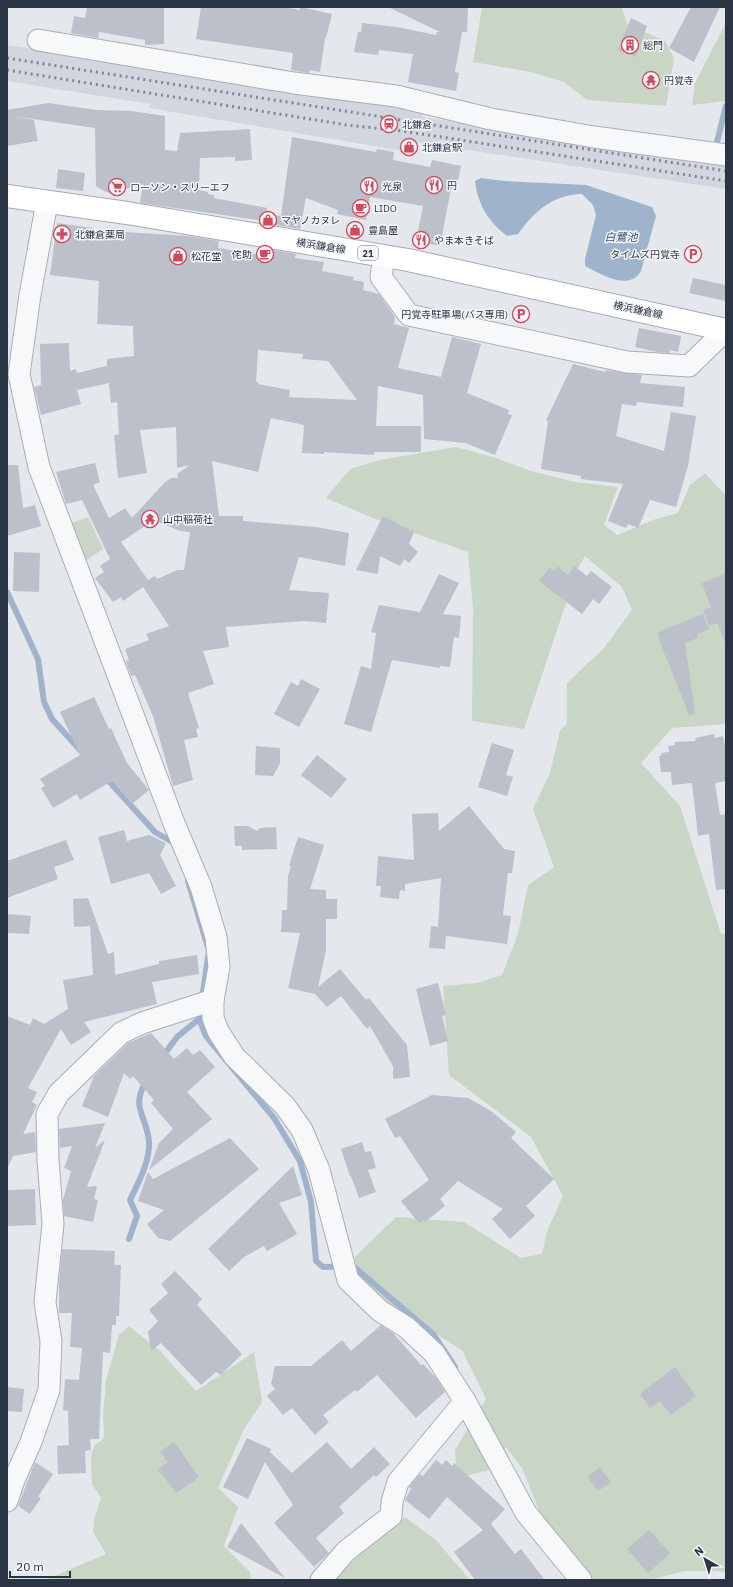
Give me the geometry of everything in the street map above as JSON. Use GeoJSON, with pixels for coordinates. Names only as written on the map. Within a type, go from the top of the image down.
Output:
{"type":"FeatureCollection","features":[{"type":"Feature","properties":{"kind":"main road","name":"横浜鎌倉線"},"geometry":{"type":"LineString","coordinates":[[7,196],[384,256],[726,330]]}},
{"type":"Feature","properties":{"kind":"street"},"geometry":{"type":"LineString","coordinates":[[38,40],[294,83],[396,96],[491,119],[594,137],[686,148],[726,155]]}},
{"type":"Feature","properties":{"kind":"street"},"geometry":{"type":"LineString","coordinates":[[47,202],[30,295],[19,374],[37,460],[174,823],[201,887],[216,937],[219,967],[213,1000],[213,1018],[227,1047],[285,1106],[293,1116],[307,1140],[319,1170],[348,1280],[380,1311],[406,1327],[434,1353],[465,1401],[526,1513],[581,1580]]}},
{"type":"Feature","properties":{"kind":"street"},"geometry":{"type":"LineString","coordinates":[[384,256],[381,277],[408,315],[627,362],[672,366],[689,366],[726,330]]}},
{"type":"Feature","properties":{"kind":"street"},"geometry":{"type":"LineString","coordinates":[[7,1501],[14,1480],[31,1442],[49,1390],[51,1341],[45,1302],[53,1224],[48,1160],[47,1114],[59,1092],[121,1033],[142,1023],[213,1000]]}},
{"type":"Feature","properties":{"kind":"street"},"geometry":{"type":"LineString","coordinates":[[321,1580],[346,1551],[391,1516],[392,1502],[398,1482],[465,1401]]}},
{"type":"Feature","properties":{"kind":"shaded area"},"geometry":{"type":"Polygon","coordinates":[[[7,45],[423,110],[422,117],[726,164],[726,189],[416,142],[415,153],[149,108],[150,104],[7,81],[7,45]]]}},
{"type":"Feature","properties":{"kind":"green space"},"geometry":{"type":"Polygon","coordinates":[[[482,7],[622,7],[627,24],[665,41],[674,58],[666,106],[587,100],[564,82],[531,72],[473,62],[482,7]]]}},
{"type":"Feature","properties":{"kind":"green space"},"geometry":{"type":"Polygon","coordinates":[[[726,23],[726,101],[692,105],[695,83],[726,23]]]}},
{"type":"Feature","properties":{"kind":"green space"},"geometry":{"type":"Polygon","coordinates":[[[456,447],[493,457],[531,471],[575,482],[618,487],[604,525],[617,535],[656,519],[678,513],[690,485],[705,473],[726,496],[726,724],[672,728],[641,763],[680,806],[721,934],[726,934],[726,1573],[719,1571],[685,1571],[649,1580],[592,1580],[582,1573],[541,1515],[522,1468],[506,1447],[487,1471],[465,1476],[456,1465],[455,1450],[486,1399],[462,1350],[369,1293],[354,1258],[396,1217],[464,1222],[521,1258],[542,1254],[547,1231],[563,1196],[531,1137],[449,1075],[443,986],[477,983],[502,975],[518,934],[528,885],[554,867],[533,809],[550,773],[560,731],[567,723],[567,683],[604,648],[632,610],[622,587],[585,556],[577,570],[524,729],[472,721],[473,609],[468,552],[375,519],[326,498],[350,469],[380,460],[456,447]]]}},
{"type":"Feature","properties":{"kind":"green space"},"geometry":{"type":"Polygon","coordinates":[[[88,517],[103,549],[85,561],[69,524],[88,517]]]}},
{"type":"Feature","properties":{"kind":"green space"},"geometry":{"type":"Polygon","coordinates":[[[129,1326],[160,1351],[196,1391],[254,1352],[262,1402],[244,1429],[218,1488],[238,1507],[224,1546],[250,1572],[251,1580],[45,1580],[106,1554],[93,1532],[94,1519],[101,1498],[92,1484],[91,1456],[95,1445],[104,1438],[103,1414],[106,1380],[119,1335],[129,1326]]]}},
{"type":"Feature","properties":{"kind":"green space"},"geometry":{"type":"Polygon","coordinates":[[[405,1517],[436,1540],[470,1580],[333,1580],[372,1543],[405,1517]]]}},
{"type":"Feature","properties":{"kind":"water","name":"白鷺池"},"geometry":{"type":"Polygon","coordinates":[[[481,178],[504,181],[586,185],[652,207],[656,216],[641,271],[636,277],[622,281],[607,277],[585,266],[585,259],[596,215],[593,205],[582,194],[562,197],[553,201],[531,218],[518,234],[507,236],[494,224],[481,205],[476,190],[475,181],[481,178]]]}},
{"type":"Feature","properties":{"kind":"building"},"geometry":{"type":"Polygon","coordinates":[[[87,7],[164,7],[164,44],[145,45],[145,40],[99,32],[98,38],[71,33],[74,16],[85,18],[87,7]]]}},
{"type":"Feature","properties":{"kind":"building"},"geometry":{"type":"Polygon","coordinates":[[[201,7],[283,7],[300,10],[300,7],[332,14],[325,38],[320,72],[310,70],[309,73],[291,70],[293,53],[196,39],[201,7]]]}},
{"type":"Feature","properties":{"kind":"building"},"geometry":{"type":"Polygon","coordinates":[[[388,7],[468,7],[467,32],[462,32],[455,72],[459,73],[456,91],[408,82],[413,54],[379,50],[378,55],[354,52],[358,32],[361,32],[362,23],[397,27],[436,35],[437,32],[440,32],[388,7]]]}},
{"type":"Feature","properties":{"kind":"building"},"geometry":{"type":"Polygon","coordinates":[[[691,7],[720,7],[694,62],[669,48],[691,7]]]}},
{"type":"Feature","properties":{"kind":"building"},"geometry":{"type":"Polygon","coordinates":[[[631,18],[647,26],[636,57],[618,50],[631,18]]]}},
{"type":"Feature","properties":{"kind":"building"},"geometry":{"type":"Polygon","coordinates":[[[48,103],[97,110],[132,111],[165,116],[165,150],[177,151],[180,133],[250,129],[252,160],[235,161],[235,157],[200,158],[199,190],[214,195],[214,198],[267,208],[265,221],[140,203],[143,184],[111,193],[106,192],[96,186],[95,128],[12,116],[34,120],[38,141],[7,146],[7,110],[48,103]]]}},
{"type":"Feature","properties":{"kind":"building"},"geometry":{"type":"Polygon","coordinates":[[[292,137],[376,152],[377,149],[394,152],[393,160],[430,167],[432,160],[461,166],[456,190],[451,189],[440,246],[416,241],[423,206],[370,197],[366,220],[337,214],[338,210],[306,198],[300,229],[265,223],[266,214],[281,216],[292,137]]]}},
{"type":"Feature","properties":{"kind":"building"},"geometry":{"type":"Polygon","coordinates":[[[58,169],[85,173],[83,191],[56,188],[58,169]]]}},
{"type":"Feature","properties":{"kind":"building"},"geometry":{"type":"Polygon","coordinates":[[[57,223],[93,228],[93,230],[189,236],[219,241],[218,248],[260,255],[261,248],[296,254],[295,258],[324,262],[322,271],[354,277],[353,280],[364,282],[363,290],[379,294],[395,317],[394,324],[409,328],[398,368],[441,377],[452,337],[481,344],[467,393],[509,410],[508,414],[512,415],[495,455],[466,443],[424,439],[423,395],[378,386],[376,426],[421,426],[421,452],[374,452],[374,455],[324,452],[324,454],[302,453],[304,425],[271,418],[258,472],[212,461],[219,516],[243,516],[243,521],[316,527],[349,533],[345,566],[299,557],[289,590],[329,593],[326,623],[304,621],[226,627],[229,647],[203,651],[214,684],[188,693],[199,728],[196,729],[198,737],[184,740],[193,780],[173,786],[153,716],[135,675],[131,676],[126,661],[129,660],[125,649],[149,640],[146,634],[169,626],[143,587],[123,601],[121,597],[113,602],[95,578],[104,572],[100,566],[110,559],[82,500],[66,504],[56,472],[95,463],[100,482],[93,485],[109,518],[125,508],[132,518],[165,482],[171,478],[178,478],[177,474],[190,465],[177,468],[176,427],[140,430],[147,473],[118,478],[114,435],[119,434],[117,402],[111,403],[109,383],[77,390],[81,404],[41,415],[34,387],[41,385],[40,344],[69,343],[70,371],[76,369],[77,373],[107,366],[107,359],[134,356],[133,326],[97,324],[99,281],[50,275],[57,223]],[[258,350],[256,382],[259,382],[258,384],[290,390],[289,397],[357,400],[328,361],[302,359],[303,354],[258,350]],[[154,520],[121,542],[148,580],[155,576],[157,579],[178,570],[184,570],[190,532],[180,531],[154,520]]]}},
{"type":"Feature","properties":{"kind":"building"},"geometry":{"type":"Polygon","coordinates":[[[693,278],[726,285],[726,301],[689,293],[693,278]]]}},
{"type":"Feature","properties":{"kind":"building"},"geometry":{"type":"Polygon","coordinates":[[[639,328],[681,336],[678,352],[670,350],[670,353],[657,352],[635,347],[639,328]]]}},
{"type":"Feature","properties":{"kind":"building"},"geometry":{"type":"Polygon","coordinates":[[[573,364],[605,372],[605,370],[642,375],[640,383],[685,387],[683,407],[637,402],[636,406],[622,404],[616,436],[664,451],[671,412],[696,416],[688,466],[676,507],[650,500],[638,528],[628,524],[626,528],[608,521],[623,484],[581,479],[581,476],[541,469],[548,421],[546,420],[573,364]]]}},
{"type":"Feature","properties":{"kind":"building"},"geometry":{"type":"Polygon","coordinates":[[[7,465],[18,465],[23,508],[35,505],[41,526],[7,536],[7,465]]]}},
{"type":"Feature","properties":{"kind":"building"},"geometry":{"type":"Polygon","coordinates":[[[383,516],[414,532],[409,544],[418,552],[409,563],[404,559],[400,566],[380,556],[378,574],[356,570],[383,516]]]}},
{"type":"Feature","properties":{"kind":"building"},"geometry":{"type":"Polygon","coordinates":[[[14,552],[40,553],[39,592],[13,591],[14,552]]]}},
{"type":"Feature","properties":{"kind":"building"},"geometry":{"type":"Polygon","coordinates":[[[557,566],[568,575],[574,566],[587,576],[591,571],[612,587],[599,604],[593,599],[582,614],[539,581],[550,567],[554,571],[557,566]]]}},
{"type":"Feature","properties":{"kind":"building"},"geometry":{"type":"Polygon","coordinates":[[[726,573],[725,642],[717,623],[709,626],[703,610],[711,607],[702,583],[726,573]]]}},
{"type":"Feature","properties":{"kind":"building"},"geometry":{"type":"Polygon","coordinates":[[[439,574],[459,583],[443,614],[461,616],[459,638],[454,637],[450,667],[440,666],[440,668],[392,660],[371,732],[344,724],[361,666],[371,669],[376,633],[371,632],[379,605],[420,612],[439,574]]]}},
{"type":"Feature","properties":{"kind":"building"},"geometry":{"type":"Polygon","coordinates":[[[703,614],[709,629],[697,634],[698,638],[685,643],[695,713],[689,715],[660,642],[658,632],[703,614]]]}},
{"type":"Feature","properties":{"kind":"building"},"geometry":{"type":"Polygon","coordinates":[[[301,679],[320,689],[299,727],[274,714],[291,682],[298,686],[301,679]]]}},
{"type":"Feature","properties":{"kind":"building"},"geometry":{"type":"Polygon","coordinates":[[[94,697],[109,729],[111,728],[127,763],[149,790],[132,804],[112,781],[80,800],[77,794],[53,808],[41,788],[45,786],[40,779],[80,755],[60,712],[94,697]]]}},
{"type":"Feature","properties":{"kind":"building"},"geometry":{"type":"Polygon","coordinates":[[[714,734],[715,738],[723,736],[726,749],[726,781],[715,783],[720,815],[726,814],[726,889],[716,890],[709,834],[698,836],[692,783],[672,785],[671,772],[661,772],[659,756],[662,755],[661,753],[669,752],[668,746],[675,745],[675,742],[696,741],[695,738],[714,734]]]}},
{"type":"Feature","properties":{"kind":"building"},"geometry":{"type":"Polygon","coordinates":[[[492,743],[514,750],[506,775],[513,777],[507,796],[478,787],[492,743]]]}},
{"type":"Feature","properties":{"kind":"building"},"geometry":{"type":"Polygon","coordinates":[[[256,746],[280,748],[280,763],[273,776],[255,775],[256,746]]]}},
{"type":"Feature","properties":{"kind":"building"},"geometry":{"type":"Polygon","coordinates":[[[317,755],[347,779],[331,798],[301,775],[317,755]]]}},
{"type":"Feature","properties":{"kind":"building"},"geometry":{"type":"Polygon","coordinates":[[[469,806],[504,849],[515,851],[512,873],[508,873],[503,915],[511,916],[507,944],[446,936],[445,949],[429,948],[431,926],[438,927],[441,878],[405,884],[405,891],[400,890],[399,899],[380,897],[381,886],[376,886],[378,856],[414,860],[412,814],[438,813],[439,831],[469,806]]]}},
{"type":"Feature","properties":{"kind":"building"},"geometry":{"type":"Polygon","coordinates":[[[234,826],[248,826],[257,831],[260,828],[276,827],[277,849],[242,850],[242,846],[235,846],[234,826]]]}},
{"type":"Feature","properties":{"kind":"building"},"geometry":{"type":"Polygon","coordinates":[[[124,830],[127,841],[149,835],[166,843],[160,855],[176,886],[161,894],[149,873],[111,884],[98,837],[124,830]]]}},
{"type":"Feature","properties":{"kind":"building"},"geometry":{"type":"Polygon","coordinates":[[[298,837],[324,845],[310,889],[326,890],[326,899],[337,899],[337,919],[326,919],[326,950],[318,987],[340,969],[366,1000],[369,998],[407,1045],[410,1077],[393,1079],[393,1066],[370,1026],[367,1029],[341,996],[327,1007],[315,994],[288,988],[300,933],[281,932],[282,910],[287,910],[288,876],[291,866],[289,866],[298,837]]]}},
{"type":"Feature","properties":{"kind":"building"},"geometry":{"type":"Polygon","coordinates":[[[66,840],[74,860],[54,867],[58,879],[7,898],[7,861],[66,840]]]}},
{"type":"Feature","properties":{"kind":"building"},"geometry":{"type":"Polygon","coordinates":[[[88,898],[108,954],[114,952],[115,975],[159,964],[159,961],[197,955],[199,974],[152,982],[157,1004],[84,1022],[91,1032],[71,1045],[61,1029],[28,1088],[37,1092],[32,1102],[37,1105],[23,1134],[35,1132],[36,1152],[13,1156],[7,1169],[7,1016],[30,1025],[33,1018],[44,1024],[68,1009],[63,980],[93,975],[90,926],[74,927],[73,899],[88,898]]]}},
{"type":"Feature","properties":{"kind":"building"},"geometry":{"type":"Polygon","coordinates":[[[7,914],[31,916],[29,934],[7,933],[7,914]]]}},
{"type":"Feature","properties":{"kind":"building"},"geometry":{"type":"Polygon","coordinates":[[[438,983],[446,1015],[442,1016],[448,1041],[430,1046],[416,989],[438,983]]]}},
{"type":"Feature","properties":{"kind":"building"},"geometry":{"type":"Polygon","coordinates":[[[151,1033],[174,1059],[187,1048],[193,1055],[200,1050],[215,1067],[187,1092],[212,1119],[149,1170],[159,1143],[173,1129],[151,1103],[154,1100],[133,1076],[130,1079],[124,1073],[108,1117],[82,1106],[94,1076],[128,1043],[151,1033]]]}},
{"type":"Feature","properties":{"kind":"building"},"geometry":{"type":"Polygon","coordinates":[[[432,1095],[468,1098],[491,1111],[516,1132],[511,1138],[554,1179],[526,1206],[535,1216],[510,1239],[492,1219],[503,1209],[458,1181],[440,1199],[445,1206],[425,1222],[423,1220],[419,1223],[401,1201],[429,1180],[400,1136],[395,1138],[385,1119],[432,1095]]]}},
{"type":"Feature","properties":{"kind":"building"},"geometry":{"type":"Polygon","coordinates":[[[105,1123],[95,1148],[105,1140],[87,1187],[97,1186],[94,1199],[98,1200],[93,1222],[64,1216],[63,1200],[71,1171],[64,1168],[72,1146],[60,1148],[59,1129],[105,1123]]]}},
{"type":"Feature","properties":{"kind":"building"},"geometry":{"type":"Polygon","coordinates":[[[230,1138],[259,1169],[170,1241],[158,1238],[147,1224],[164,1210],[138,1201],[148,1172],[153,1179],[230,1138]]]}},
{"type":"Feature","properties":{"kind":"building"},"geometry":{"type":"Polygon","coordinates":[[[362,1142],[365,1152],[371,1151],[376,1168],[368,1170],[376,1192],[359,1198],[341,1149],[362,1142]]]}},
{"type":"Feature","properties":{"kind":"building"},"geometry":{"type":"Polygon","coordinates":[[[293,1166],[302,1195],[279,1203],[297,1234],[267,1251],[264,1246],[244,1257],[229,1271],[208,1249],[293,1166]]]}},
{"type":"Feature","properties":{"kind":"building"},"geometry":{"type":"Polygon","coordinates":[[[35,1189],[36,1225],[7,1226],[7,1190],[35,1189]]]}},
{"type":"Feature","properties":{"kind":"building"},"geometry":{"type":"Polygon","coordinates":[[[62,1249],[115,1251],[114,1265],[121,1265],[119,1316],[116,1316],[116,1325],[112,1325],[110,1353],[103,1352],[99,1439],[90,1439],[91,1450],[85,1451],[86,1473],[58,1474],[57,1446],[69,1445],[68,1411],[63,1410],[65,1379],[79,1380],[82,1348],[70,1347],[72,1313],[59,1313],[59,1283],[62,1249]]]}},
{"type":"Feature","properties":{"kind":"building"},"geometry":{"type":"Polygon","coordinates":[[[175,1271],[202,1299],[197,1305],[242,1354],[221,1375],[216,1372],[201,1385],[161,1343],[151,1351],[148,1332],[158,1321],[149,1310],[168,1293],[161,1284],[175,1271]]]}},
{"type":"Feature","properties":{"kind":"building"},"geometry":{"type":"Polygon","coordinates":[[[381,1325],[393,1333],[421,1365],[423,1364],[437,1379],[445,1392],[416,1418],[377,1375],[357,1392],[355,1390],[323,1415],[329,1422],[315,1435],[292,1408],[283,1415],[267,1396],[275,1389],[271,1384],[275,1366],[311,1366],[342,1340],[351,1351],[381,1325]]]}},
{"type":"Feature","properties":{"kind":"building"},"geometry":{"type":"Polygon","coordinates":[[[675,1367],[696,1396],[671,1415],[660,1401],[650,1408],[640,1394],[675,1367]]]}},
{"type":"Feature","properties":{"kind":"building"},"geometry":{"type":"Polygon","coordinates":[[[7,1387],[24,1389],[22,1412],[7,1411],[7,1387]]]}},
{"type":"Feature","properties":{"kind":"building"},"geometry":{"type":"Polygon","coordinates":[[[247,1438],[271,1449],[270,1452],[292,1473],[327,1442],[351,1469],[374,1447],[390,1464],[376,1477],[374,1475],[339,1507],[344,1513],[316,1538],[329,1553],[314,1567],[274,1523],[293,1505],[265,1462],[248,1499],[223,1487],[247,1438]]]}},
{"type":"Feature","properties":{"kind":"building"},"geometry":{"type":"Polygon","coordinates":[[[174,1442],[199,1477],[176,1493],[158,1469],[168,1462],[160,1452],[174,1442]]]}},
{"type":"Feature","properties":{"kind":"building"},"geometry":{"type":"Polygon","coordinates":[[[436,1460],[442,1465],[446,1460],[452,1466],[454,1463],[505,1509],[491,1524],[515,1554],[521,1549],[545,1580],[475,1580],[454,1552],[483,1530],[447,1497],[429,1519],[405,1500],[411,1489],[409,1487],[420,1474],[423,1476],[436,1460]]]}},
{"type":"Feature","properties":{"kind":"building"},"geometry":{"type":"Polygon","coordinates":[[[35,1462],[53,1474],[38,1497],[41,1498],[30,1514],[18,1506],[35,1462]]]}},
{"type":"Feature","properties":{"kind":"building"},"geometry":{"type":"Polygon","coordinates":[[[600,1467],[611,1482],[598,1491],[588,1477],[600,1467]]]}},
{"type":"Feature","properties":{"kind":"building"},"geometry":{"type":"Polygon","coordinates":[[[241,1523],[285,1578],[227,1547],[241,1523]]]}},
{"type":"Feature","properties":{"kind":"building"},"geometry":{"type":"Polygon","coordinates":[[[649,1530],[670,1553],[648,1573],[627,1549],[649,1530]]]}},
{"type":"Feature","properties":{"kind":"waterway"},"geometry":{"type":"LineString","coordinates":[[717,142],[726,106]]}},
{"type":"Feature","properties":{"kind":"waterway"},"geometry":{"type":"LineString","coordinates":[[7,592],[38,659],[44,702],[52,719],[81,751]]}},
{"type":"Feature","properties":{"kind":"waterway"},"geometry":{"type":"LineString","coordinates":[[105,777],[155,832],[176,844]]}},
{"type":"Feature","properties":{"kind":"waterway"},"geometry":{"type":"LineString","coordinates":[[188,881],[209,951],[199,1019],[206,1036],[274,1118],[300,1161],[311,1202],[316,1261],[323,1267],[353,1266],[433,1334],[455,1367]]}},
{"type":"Feature","properties":{"kind":"waterway"},"geometry":{"type":"LineString","coordinates":[[163,1056],[177,1037],[199,1019]]}},
{"type":"Feature","properties":{"kind":"waterway"},"geometry":{"type":"LineString","coordinates":[[129,1239],[137,1216],[130,1200],[146,1165],[149,1150],[148,1133],[139,1105],[141,1091],[146,1081]]}},
{"type":"Feature","properties":{"kind":"railway"},"geometry":{"type":"LineString","coordinates":[[7,58],[726,171]]}},
{"type":"Feature","properties":{"kind":"railway"},"geometry":{"type":"LineString","coordinates":[[7,70],[347,125],[402,131],[726,181]]}},
{"type":"Feature","properties":{"kind":"place","name":"総門"},"geometry":{"type":"Point","coordinates":[630,45]}},
{"type":"Feature","properties":{"kind":"place","name":"円覚寺"},"geometry":{"type":"Point","coordinates":[651,80]}},
{"type":"Feature","properties":{"kind":"place","name":"北鎌倉"},"geometry":{"type":"Point","coordinates":[389,124]}},
{"type":"Feature","properties":{"kind":"place","name":"北鎌倉駅"},"geometry":{"type":"Point","coordinates":[409,147]}},
{"type":"Feature","properties":{"kind":"place","name":"円"},"geometry":{"type":"Point","coordinates":[434,185]}},
{"type":"Feature","properties":{"kind":"place","name":"光泉"},"geometry":{"type":"Point","coordinates":[369,186]}},
{"type":"Feature","properties":{"kind":"place","name":"ローソン・スリーエフ"},"geometry":{"type":"Point","coordinates":[117,187]}},
{"type":"Feature","properties":{"kind":"place","name":"LIDO"},"geometry":{"type":"Point","coordinates":[361,208]}},
{"type":"Feature","properties":{"kind":"place","name":"マヤノカヌレ"},"geometry":{"type":"Point","coordinates":[268,220]}},
{"type":"Feature","properties":{"kind":"place","name":"豊島屋"},"geometry":{"type":"Point","coordinates":[355,230]}},
{"type":"Feature","properties":{"kind":"place","name":"北鎌倉薬局"},"geometry":{"type":"Point","coordinates":[62,234]}},
{"type":"Feature","properties":{"kind":"place","name":"やま本きそば"},"geometry":{"type":"Point","coordinates":[421,240]}},
{"type":"Feature","properties":{"kind":"place","name":"侘助"},"geometry":{"type":"Point","coordinates":[265,254]}},
{"type":"Feature","properties":{"kind":"place","name":"タイムズ円覚寺"},"geometry":{"type":"Point","coordinates":[693,254]}},
{"type":"Feature","properties":{"kind":"place","name":"松花堂"},"geometry":{"type":"Point","coordinates":[178,256]}},
{"type":"Feature","properties":{"kind":"place","name":"円覚寺駐車場(バス専用)"},"geometry":{"type":"Point","coordinates":[521,314]}},
{"type":"Feature","properties":{"kind":"place","name":"山中稲荷社"},"geometry":{"type":"Point","coordinates":[150,519]}}]}
